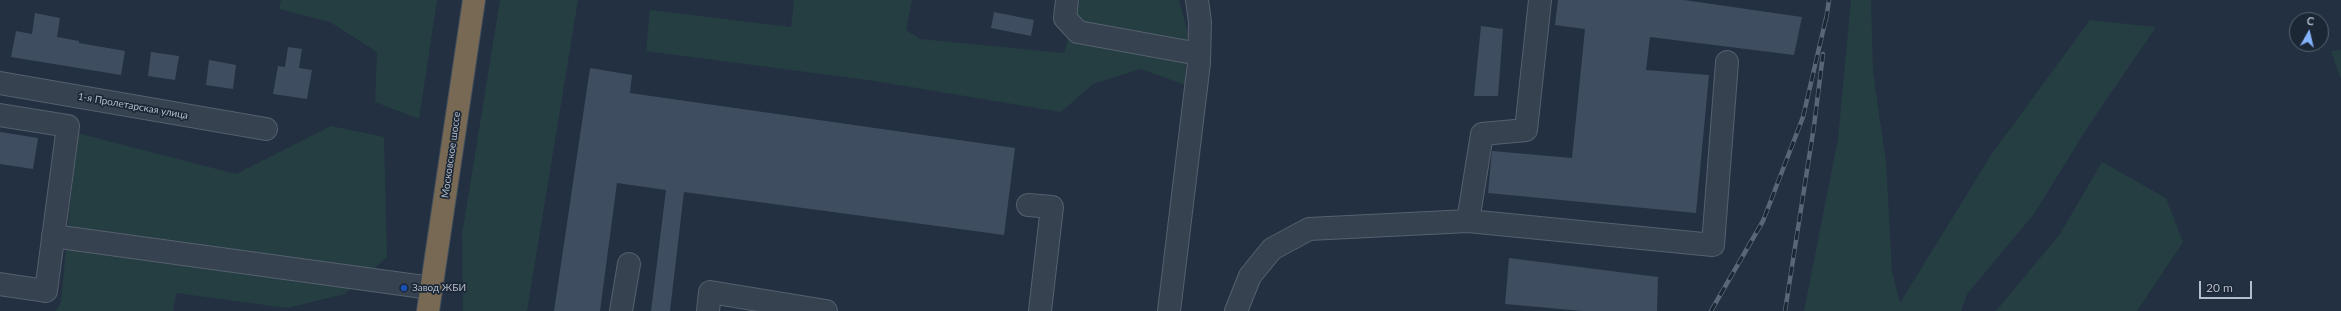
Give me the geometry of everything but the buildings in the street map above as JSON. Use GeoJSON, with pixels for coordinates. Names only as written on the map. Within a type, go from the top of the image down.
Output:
{"type":"FeatureCollection","features":[{"type":"Feature","properties":{"kind":"highway","name":"Московское шоссе"},"geometry":{"type":"LineString","coordinates":[[428,311],[474,0]]}},
{"type":"Feature","properties":{"kind":"street"},"geometry":{"type":"LineString","coordinates":[[1067,0],[1065,18],[1078,32],[1199,54]]}},
{"type":"Feature","properties":{"kind":"street"},"geometry":{"type":"LineString","coordinates":[[1169,311],[1199,54],[1200,22],[1197,0]]}},
{"type":"Feature","properties":{"kind":"street"},"geometry":{"type":"LineString","coordinates":[[1468,221],[1482,134],[1526,130],[1540,0]]}},
{"type":"Feature","properties":{"kind":"street"},"geometry":{"type":"LineString","coordinates":[[1236,311],[1250,276],[1272,249],[1309,230],[1468,221],[1712,245],[1727,62]]}},
{"type":"Feature","properties":{"kind":"street","name":"1-я Пролетарская улица"},"geometry":{"type":"LineString","coordinates":[[0,83],[266,129]]}},
{"type":"Feature","properties":{"kind":"street"},"geometry":{"type":"LineString","coordinates":[[0,115],[68,126],[46,291],[0,284]]}},
{"type":"Feature","properties":{"kind":"street"},"geometry":{"type":"LineString","coordinates":[[1028,205],[1052,207],[1040,311]]}},
{"type":"Feature","properties":{"kind":"street"},"geometry":{"type":"LineString","coordinates":[[53,236],[431,288]]}},
{"type":"Feature","properties":{"kind":"street"},"geometry":{"type":"LineString","coordinates":[[621,311],[629,264]]}},
{"type":"Feature","properties":{"kind":"street"},"geometry":{"type":"LineString","coordinates":[[708,311],[710,292],[826,311]]}},
{"type":"Feature","properties":{"kind":"green space"},"geometry":{"type":"Polygon","coordinates":[[[281,0],[437,0],[419,119],[375,102],[377,52],[330,22],[279,9],[281,0]]]}},
{"type":"Feature","properties":{"kind":"green space"},"geometry":{"type":"Polygon","coordinates":[[[500,0],[578,0],[527,311],[463,311],[462,235],[500,0]]]}},
{"type":"Feature","properties":{"kind":"green space"},"geometry":{"type":"Polygon","coordinates":[[[794,0],[912,0],[906,30],[920,39],[1064,53],[1080,0],[1179,0],[1187,30],[1185,85],[1141,69],[1093,84],[1061,112],[875,81],[646,51],[650,10],[791,27],[794,0]]]}},
{"type":"Feature","properties":{"kind":"green space"},"geometry":{"type":"Polygon","coordinates":[[[1851,0],[1871,0],[1873,72],[1886,162],[1892,271],[1900,303],[1991,155],[2090,20],[2156,27],[2089,125],[2034,214],[1967,294],[1961,311],[1804,311],[1838,139],[1851,0]]]}},
{"type":"Feature","properties":{"kind":"green space"},"geometry":{"type":"Polygon","coordinates":[[[2341,50],[2341,79],[2331,51],[2341,50]]]}},
{"type":"Feature","properties":{"kind":"green space"},"geometry":{"type":"Polygon","coordinates":[[[331,126],[384,137],[387,257],[345,294],[287,308],[176,293],[173,311],[56,311],[61,302],[77,133],[236,174],[331,126]]]}},
{"type":"Feature","properties":{"kind":"green space"},"geometry":{"type":"Polygon","coordinates":[[[2102,162],[2166,198],[2183,242],[2137,311],[1996,311],[2060,234],[2102,162]]]}},
{"type":"Feature","properties":{"kind":"railway"},"geometry":{"type":"LineString","coordinates":[[1826,20],[1829,0]]}},
{"type":"Feature","properties":{"kind":"railway"},"geometry":{"type":"LineString","coordinates":[[1711,311],[1763,221],[1803,117],[1827,14]]}},
{"type":"Feature","properties":{"kind":"railway"},"geometry":{"type":"LineString","coordinates":[[1785,311],[1814,126],[1823,54]]}},
{"type":"Feature","properties":{"kind":"place","name":"Завод ЖБИ"},"geometry":{"type":"Point","coordinates":[404,288]}}]}
